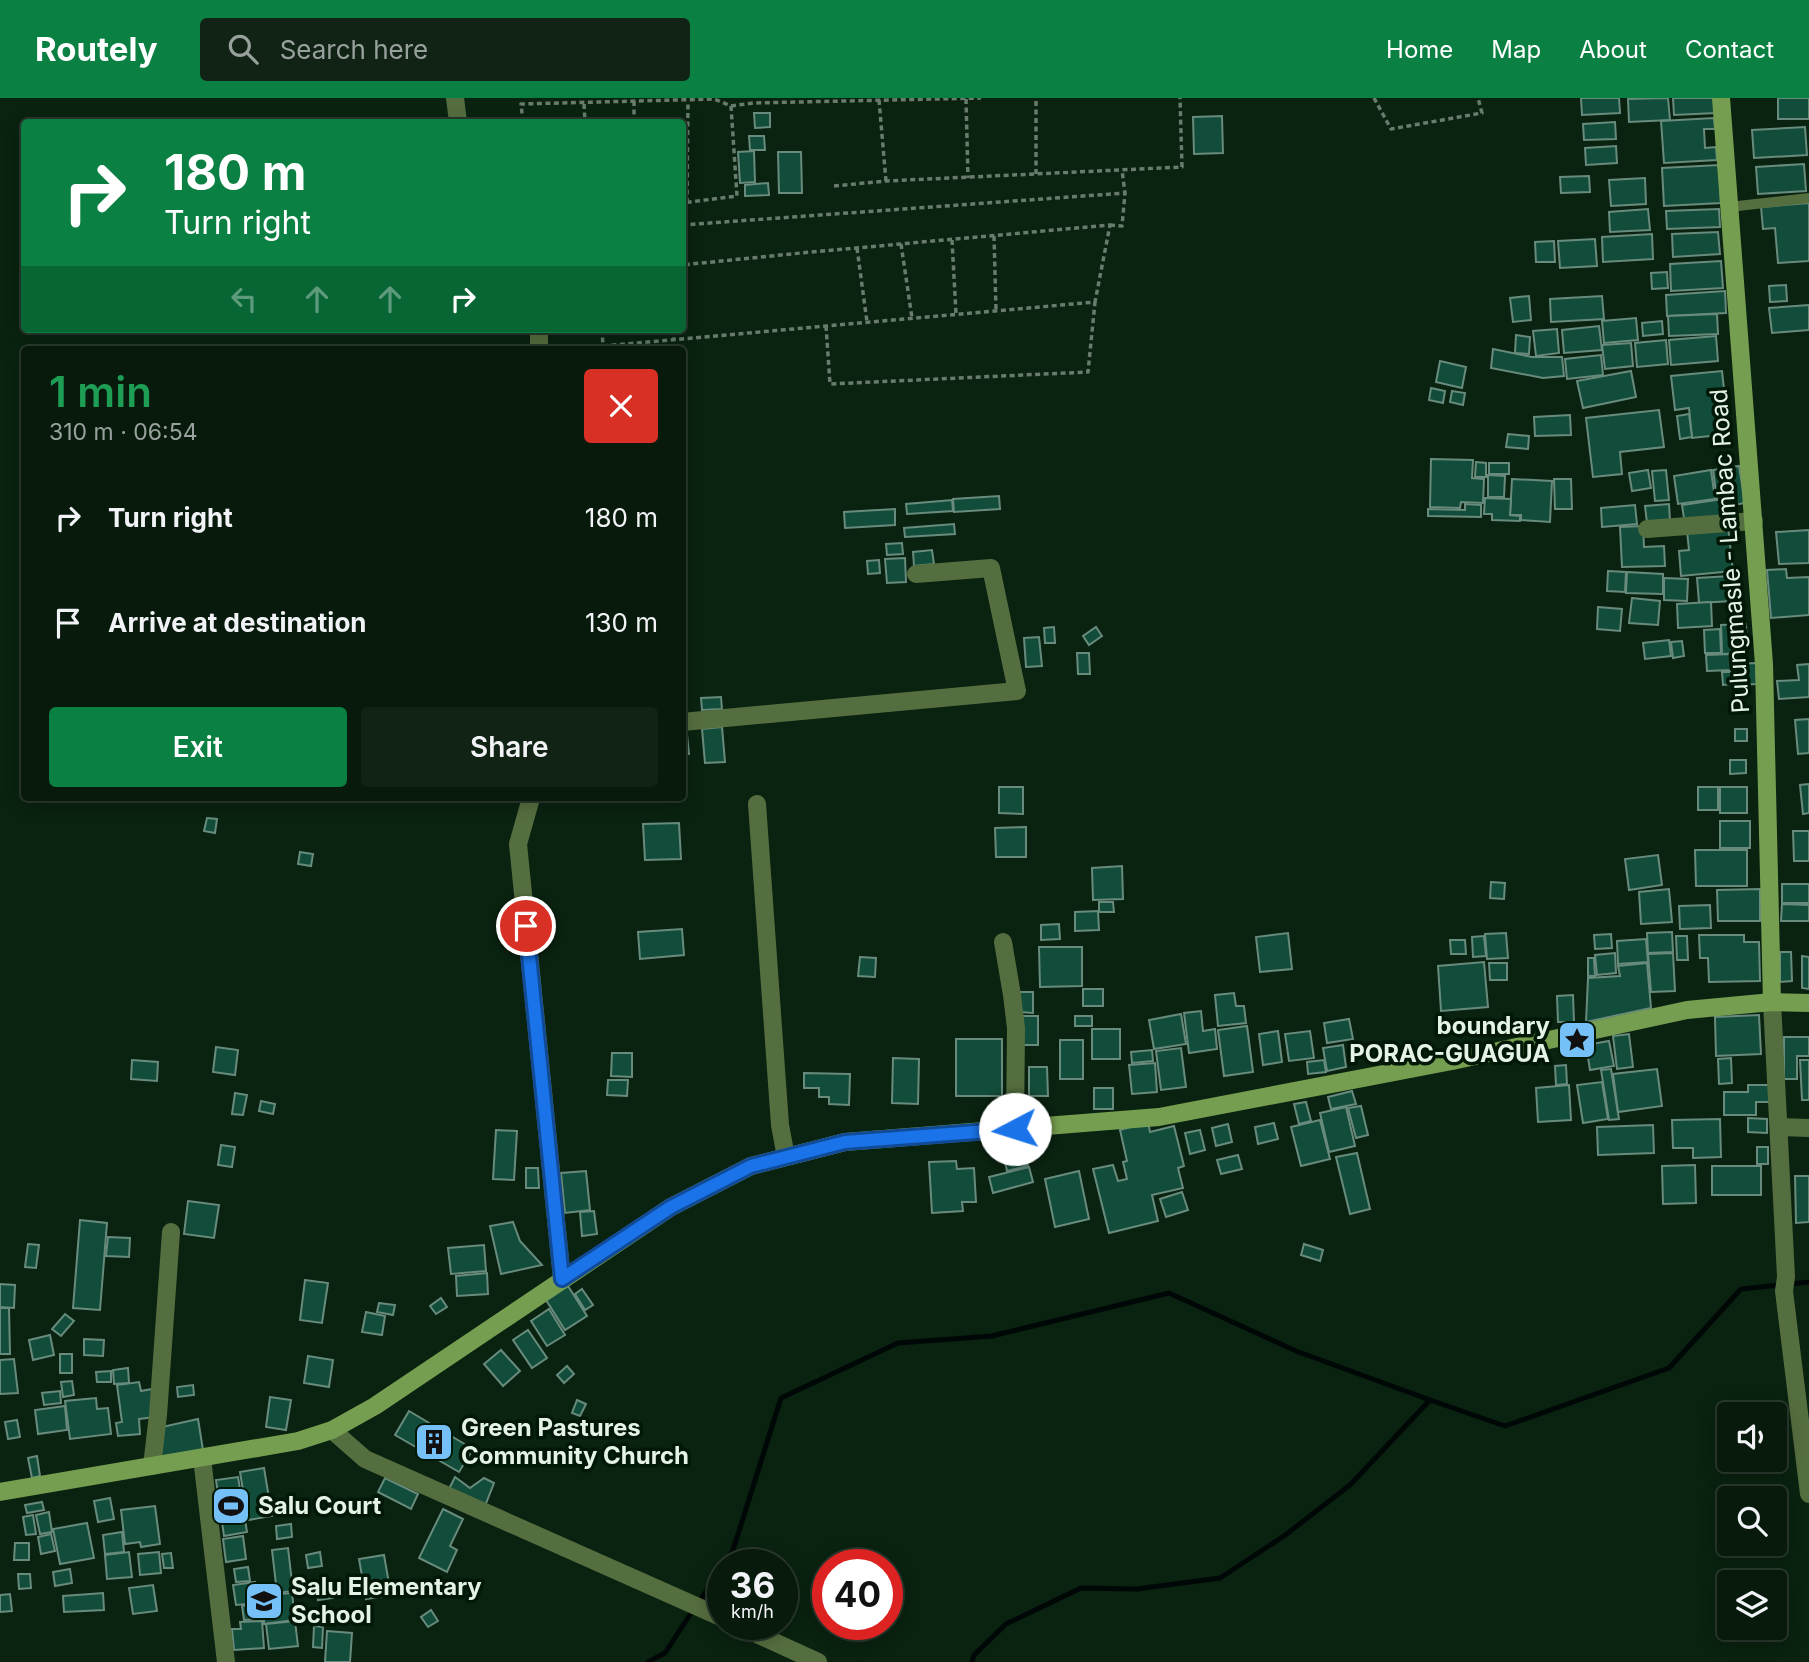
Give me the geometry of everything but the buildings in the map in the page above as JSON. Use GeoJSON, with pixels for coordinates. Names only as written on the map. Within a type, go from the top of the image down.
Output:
{"type":"FeatureCollection","features":[{"type":"Feature","properties":{"kind":"street"},"geometry":{"type":"LineString","coordinates":[[455,98],[458,119]]}},
{"type":"Feature","properties":{"kind":"street","name":"Pulungmasle - Lambac Road"},"geometry":{"type":"LineString","coordinates":[[1721,98],[1764,664],[1772,1002]]}},
{"type":"Feature","properties":{"kind":"street"},"geometry":{"type":"LineString","coordinates":[[1647,529],[1754,521]]}},
{"type":"Feature","properties":{"kind":"street"},"geometry":{"type":"LineString","coordinates":[[686,722],[1017,691],[991,568],[916,574]]}},
{"type":"Feature","properties":{"kind":"street"},"geometry":{"type":"LineString","coordinates":[[530,801],[518,844],[562,1279]]}},
{"type":"Feature","properties":{"kind":"street"},"geometry":{"type":"LineString","coordinates":[[757,804],[780,1125],[786,1157]]}},
{"type":"Feature","properties":{"kind":"street"},"geometry":{"type":"LineString","coordinates":[[1003,942],[1016,1028],[1015,1129]]}},
{"type":"Feature","properties":{"kind":"street"},"geometry":{"type":"LineString","coordinates":[[0,1492],[298,1441],[332,1430],[374,1406],[671,1207],[751,1166],[845,1142],[1159,1117],[1452,1061],[1687,1010],[1772,1002],[1809,1003]]}},
{"type":"Feature","properties":{"kind":"street"},"geometry":{"type":"LineString","coordinates":[[1772,1002],[1785,1284],[1806,1445],[1809,1494]]}},
{"type":"Feature","properties":{"kind":"street"},"geometry":{"type":"LineString","coordinates":[[1779,1127],[1809,1128]]}},
{"type":"Feature","properties":{"kind":"street"},"geometry":{"type":"LineString","coordinates":[[152,1466],[171,1232]]}},
{"type":"Feature","properties":{"kind":"street"},"geometry":{"type":"LineString","coordinates":[[332,1430],[365,1460],[707,1612]]}},
{"type":"Feature","properties":{"kind":"street"},"geometry":{"type":"LineString","coordinates":[[202,1458],[226,1662]]}},
{"type":"Feature","properties":{"kind":"street"},"geometry":{"type":"LineString","coordinates":[[770,1640],[818,1662]]}},
{"type":"Feature","properties":{"kind":"lane"},"geometry":{"type":"LineString","coordinates":[[1730,207],[1809,198]]}},
{"type":"Feature","properties":{"kind":"path"},"geometry":{"type":"LineString","coordinates":[[527,98],[527,104]]}},
{"type":"Feature","properties":{"kind":"path"},"geometry":{"type":"LineString","coordinates":[[966,98],[968,178]]}},
{"type":"Feature","properties":{"kind":"path"},"geometry":{"type":"LineString","coordinates":[[523,119],[521,104],[715,99],[731,106],[754,101],[981,98]]}},
{"type":"Feature","properties":{"kind":"path"},"geometry":{"type":"LineString","coordinates":[[1036,98],[1036,174]]}},
{"type":"Feature","properties":{"kind":"path"},"geometry":{"type":"LineString","coordinates":[[834,186],[886,181],[1182,167],[1180,98]]}},
{"type":"Feature","properties":{"kind":"path"},"geometry":{"type":"LineString","coordinates":[[1374,98],[1391,129],[1482,113],[1478,98]]}},
{"type":"Feature","properties":{"kind":"path"},"geometry":{"type":"LineString","coordinates":[[879,100],[886,181]]}},
{"type":"Feature","properties":{"kind":"path"},"geometry":{"type":"LineString","coordinates":[[634,101],[634,119]]}},
{"type":"Feature","properties":{"kind":"path"},"geometry":{"type":"LineString","coordinates":[[686,169],[688,101]]}},
{"type":"Feature","properties":{"kind":"path"},"geometry":{"type":"LineString","coordinates":[[584,103],[585,119]]}},
{"type":"Feature","properties":{"kind":"path"},"geometry":{"type":"LineString","coordinates":[[686,203],[737,195],[731,106]]}},
{"type":"Feature","properties":{"kind":"path"},"geometry":{"type":"LineString","coordinates":[[686,265],[1122,226],[1125,194],[1122,170]]}},
{"type":"Feature","properties":{"kind":"path"},"geometry":{"type":"LineString","coordinates":[[686,225],[1125,194]]}},
{"type":"Feature","properties":{"kind":"path"},"geometry":{"type":"LineString","coordinates":[[826,326],[830,384],[1088,372],[1096,302],[1110,225]]}},
{"type":"Feature","properties":{"kind":"path"},"geometry":{"type":"LineString","coordinates":[[994,236],[996,311]]}},
{"type":"Feature","properties":{"kind":"path"},"geometry":{"type":"LineString","coordinates":[[952,240],[956,315]]}},
{"type":"Feature","properties":{"kind":"path"},"geometry":{"type":"LineString","coordinates":[[901,244],[912,318]]}},
{"type":"Feature","properties":{"kind":"path"},"geometry":{"type":"LineString","coordinates":[[857,248],[867,323]]}},
{"type":"Feature","properties":{"kind":"path"},"geometry":{"type":"LineString","coordinates":[[603,346],[1096,302]]}},
{"type":"Feature","properties":{"kind":"path"},"geometry":{"type":"LineString","coordinates":[[673,333],[674,340]]}},
{"type":"Feature","properties":{"kind":"waterway"},"geometry":{"type":"LineString","coordinates":[[972,1662],[974,1655],[1006,1624],[1081,1588],[1137,1589],[1220,1578],[1284,1536],[1350,1485],[1430,1400],[1505,1426],[1669,1368],[1741,1289],[1809,1282]]}},
{"type":"Feature","properties":{"kind":"waterway"},"geometry":{"type":"LineString","coordinates":[[733,1549],[781,1398],[898,1343],[992,1336],[1169,1293],[1296,1351],[1430,1400]]}},
{"type":"Feature","properties":{"kind":"waterway"},"geometry":{"type":"LineString","coordinates":[[699,1602],[707,1590]]}},
{"type":"Feature","properties":{"kind":"waterway"},"geometry":{"type":"LineString","coordinates":[[648,1662],[665,1653],[693,1610]]}},
{"type":"Feature","properties":{"kind":"place","name":"boundary PORAC-GUAGUA"},"geometry":{"type":"Point","coordinates":[1577,1040]}},
{"type":"Feature","properties":{"kind":"place","name":"Green Pastures Community Church"},"geometry":{"type":"Point","coordinates":[434,1442]}},
{"type":"Feature","properties":{"kind":"place","name":"Salu Court"},"geometry":{"type":"Point","coordinates":[231,1506]}},
{"type":"Feature","properties":{"kind":"place","name":"Salu Elementary School"},"geometry":{"type":"Point","coordinates":[264,1601]}},
{"type":"Feature","properties":{"kind":"route"},"geometry":{"type":"LineString","coordinates":[[526,926],[562,1279],[671,1207],[751,1166],[845,1142],[1015,1129]]}}]}
